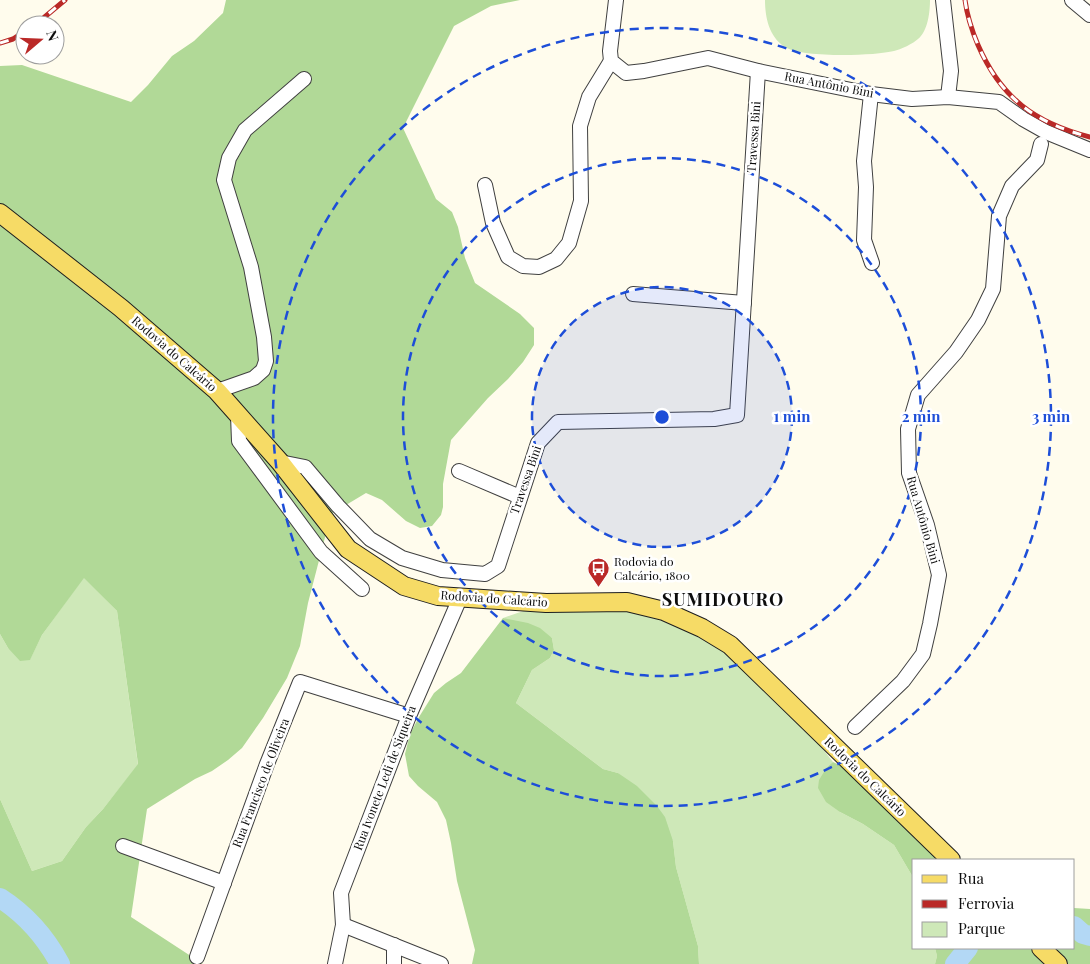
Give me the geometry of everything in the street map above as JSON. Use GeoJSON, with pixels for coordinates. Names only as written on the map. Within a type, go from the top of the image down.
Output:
{"type":"FeatureCollection","features":[{"type":"Feature","properties":{"kind":"main road","name":"Rodovia do Calcário"},"geometry":{"type":"LineString","coordinates":[[0,213],[121,308],[217,392],[280,462],[348,549],[404,586],[438,596],[546,603],[627,602],[664,611],[702,628],[730,645],[950,859]]}},
{"type":"Feature","properties":{"kind":"main road"},"geometry":{"type":"LineString","coordinates":[[1042,949],[1058,964]]}},
{"type":"Feature","properties":{"kind":"street"},"geometry":{"type":"LineString","coordinates":[[485,185],[493,223],[508,257],[523,266],[539,267],[556,258],[569,243],[581,202],[580,126],[589,97],[611,61],[610,51],[616,0]]}},
{"type":"Feature","properties":{"kind":"street"},"geometry":{"type":"LineString","coordinates":[[943,0],[951,71],[948,97]]}},
{"type":"Feature","properties":{"kind":"street"},"geometry":{"type":"LineString","coordinates":[[1072,0],[1090,15]]}},
{"type":"Feature","properties":{"kind":"street","name":"Rua Antônio Bini"},"geometry":{"type":"LineString","coordinates":[[611,61],[626,73],[708,58],[758,71],[871,94],[912,99],[948,97],[999,102],[1023,119],[1043,138],[1036,160],[1012,186],[999,216],[993,289],[978,320],[956,352],[918,395],[908,429],[909,473],[927,526],[939,575],[930,624],[922,654],[903,681],[855,727]]}},
{"type":"Feature","properties":{"kind":"street","name":"Travessa Bini"},"geometry":{"type":"LineString","coordinates":[[280,462],[305,468],[370,539],[402,558],[442,570],[485,574],[498,566],[538,443],[558,422],[714,419],[736,415],[758,71]]}},
{"type":"Feature","properties":{"kind":"street"},"geometry":{"type":"LineString","coordinates":[[217,392],[254,378],[263,370],[266,361],[264,337],[251,267],[224,180],[229,158],[245,130],[304,79]]}},
{"type":"Feature","properties":{"kind":"street"},"geometry":{"type":"LineString","coordinates":[[871,94],[864,161],[866,187],[864,240],[872,263]]}},
{"type":"Feature","properties":{"kind":"street"},"geometry":{"type":"LineString","coordinates":[[1043,138],[1090,150]]}},
{"type":"Feature","properties":{"kind":"street"},"geometry":{"type":"LineString","coordinates":[[632,294],[744,303]]}},
{"type":"Feature","properties":{"kind":"street"},"geometry":{"type":"LineString","coordinates":[[238,415],[239,440],[321,552],[362,589]]}},
{"type":"Feature","properties":{"kind":"street"},"geometry":{"type":"LineString","coordinates":[[459,471],[520,496]]}},
{"type":"Feature","properties":{"kind":"street","name":"Rua Ivonete Ledi de Siqueira"},"geometry":{"type":"LineString","coordinates":[[335,964],[343,925],[341,893],[409,716],[460,598]]}},
{"type":"Feature","properties":{"kind":"street","name":"Rua Francisco de Oliveira"},"geometry":{"type":"LineString","coordinates":[[197,957],[267,764],[300,682],[409,716]]}},
{"type":"Feature","properties":{"kind":"street"},"geometry":{"type":"LineString","coordinates":[[123,846],[224,884]]}},
{"type":"Feature","properties":{"kind":"street"},"geometry":{"type":"LineString","coordinates":[[343,925],[441,964]]}},
{"type":"Feature","properties":{"kind":"street"},"geometry":{"type":"LineString","coordinates":[[394,945],[394,964]]}},
{"type":"Feature","properties":{"kind":"green space"},"geometry":{"type":"Polygon","coordinates":[[[226,0],[520,0],[491,6],[454,26],[403,128],[436,199],[452,212],[458,227],[465,258],[475,283],[520,314],[534,328],[534,345],[523,362],[451,440],[443,484],[443,507],[441,515],[432,526],[420,528],[406,521],[382,500],[366,493],[331,514],[308,603],[300,646],[287,678],[263,718],[242,748],[228,760],[147,809],[131,917],[203,964],[0,964],[0,799],[32,871],[62,861],[86,827],[103,809],[138,764],[117,611],[84,578],[42,635],[30,660],[20,661],[8,648],[0,634],[0,66],[22,65],[131,102],[172,56],[194,41],[223,13],[226,0]]]}},
{"type":"Feature","properties":{"kind":"green space"},"geometry":{"type":"Polygon","coordinates":[[[765,0],[930,0],[929,16],[924,31],[913,42],[900,49],[884,53],[838,55],[806,53],[785,47],[775,38],[769,26],[765,0]]]}},
{"type":"Feature","properties":{"kind":"green space"},"geometry":{"type":"Polygon","coordinates":[[[84,577],[117,611],[138,765],[86,827],[62,861],[32,871],[0,799],[0,634],[8,648],[30,659],[42,635],[84,577]]]}},
{"type":"Feature","properties":{"kind":"green space"},"geometry":{"type":"Polygon","coordinates":[[[535,607],[636,608],[713,640],[813,736],[833,762],[827,767],[840,812],[863,824],[894,845],[912,876],[912,949],[935,949],[937,956],[935,964],[699,964],[698,946],[676,867],[673,841],[618,773],[603,769],[516,703],[532,670],[550,658],[554,650],[552,638],[503,618],[535,607]]]}},
{"type":"Feature","properties":{"kind":"green space"},"geometry":{"type":"Polygon","coordinates":[[[503,618],[528,623],[540,628],[552,638],[554,650],[550,658],[532,670],[516,703],[603,769],[618,773],[637,786],[665,817],[673,841],[676,867],[698,946],[699,964],[472,964],[475,950],[457,881],[446,820],[437,802],[409,776],[405,754],[410,734],[434,693],[461,673],[503,618]]]}},
{"type":"Feature","properties":{"kind":"green space"},"geometry":{"type":"Polygon","coordinates":[[[833,762],[856,773],[936,859],[912,859],[912,876],[894,845],[826,802],[818,788],[819,780],[827,767],[833,762]]]}},
{"type":"Feature","properties":{"kind":"green space"},"geometry":{"type":"Polygon","coordinates":[[[1075,908],[1090,909],[1090,964],[935,964],[937,956],[935,949],[1075,949],[1075,908]]]}},
{"type":"Feature","properties":{"kind":"waterway"},"geometry":{"type":"LineString","coordinates":[[0,898],[18,911],[34,927],[60,964]]}},
{"type":"Feature","properties":{"kind":"waterway"},"geometry":{"type":"LineString","coordinates":[[1075,927],[1083,934],[1090,936]]}},
{"type":"Feature","properties":{"kind":"waterway"},"geometry":{"type":"LineString","coordinates":[[955,964],[967,949]]}},
{"type":"Feature","properties":{"kind":"railway"},"geometry":{"type":"LineString","coordinates":[[47,15],[65,0]]}},
{"type":"Feature","properties":{"kind":"railway"},"geometry":{"type":"LineString","coordinates":[[965,0],[970,23],[978,45],[997,80],[1009,94],[1036,116],[1070,131],[1090,137]]}},
{"type":"Feature","properties":{"kind":"railway"},"geometry":{"type":"LineString","coordinates":[[0,43],[15,38]]}},
{"type":"Feature","properties":{"kind":"place","name":"Rodovia do Calcário, 1800"},"geometry":{"type":"Point","coordinates":[598,588]}},
{"type":"Feature","properties":{"kind":"district","name":"SUMIDOURO"},"geometry":{"type":"Point","coordinates":[723,600]}}]}
